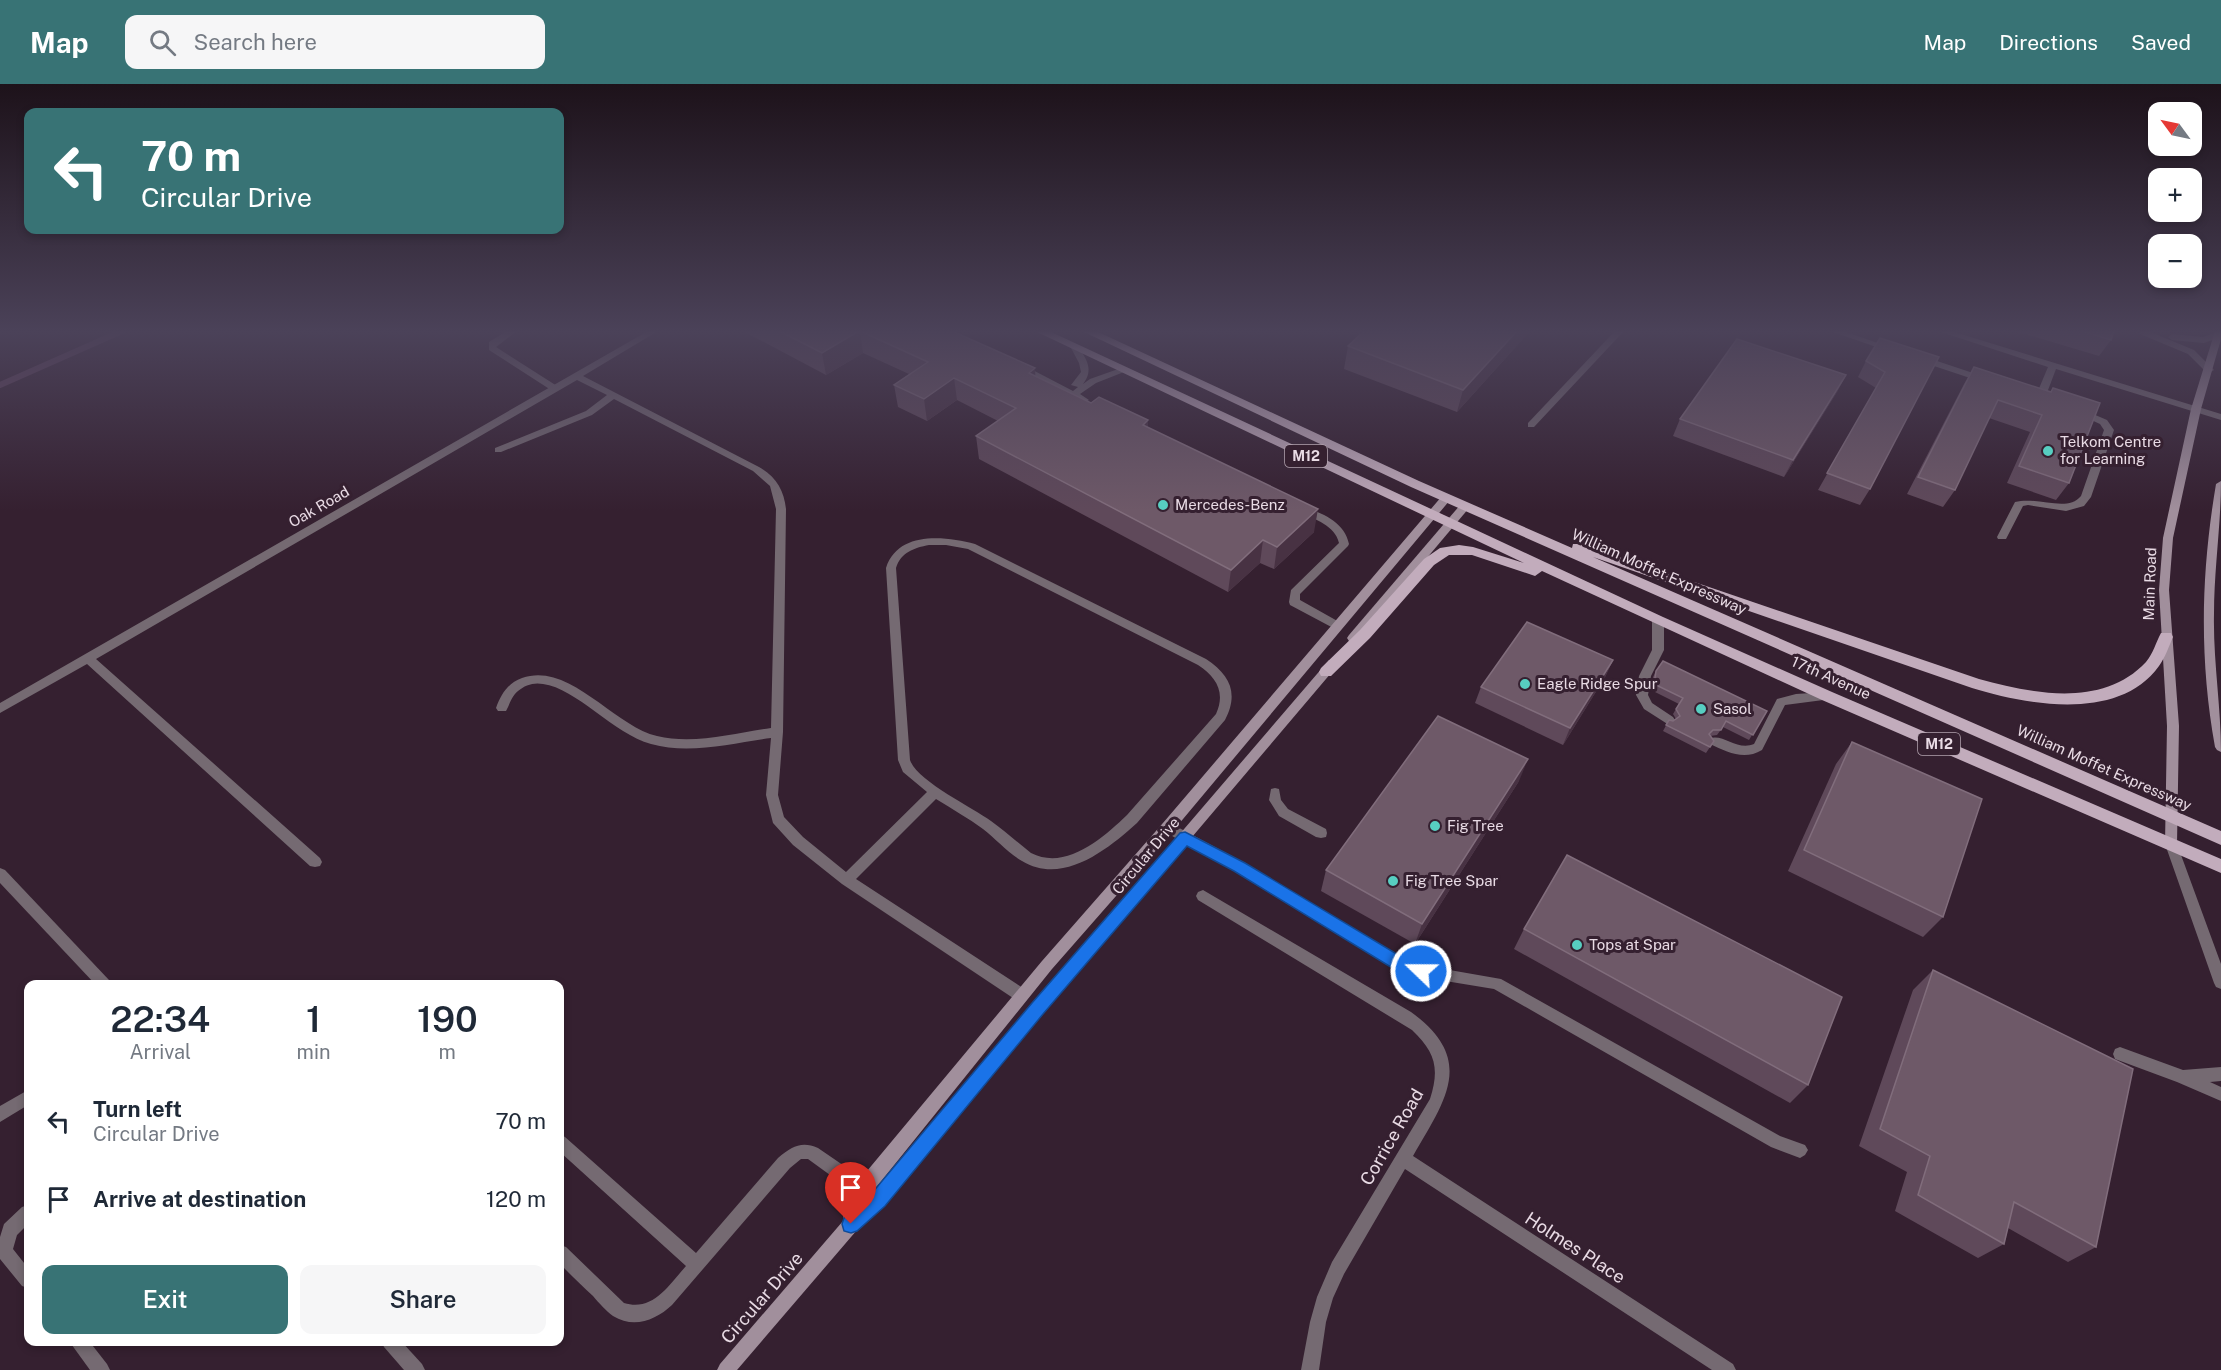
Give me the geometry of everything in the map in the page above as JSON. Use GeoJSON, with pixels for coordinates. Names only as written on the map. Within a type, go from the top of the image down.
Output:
{"type":"FeatureCollection","features":[{"type":"Feature","properties":{"kind":"main road","name":"M12"},"geometry":{"type":"LineString","coordinates":[[1169,391],[1431,514]]}},
{"type":"Feature","properties":{"kind":"main road","name":"William Moffet Expressway"},"geometry":{"type":"LineString","coordinates":[[1216,391],[1446,498],[2221,838]]}},
{"type":"Feature","properties":{"kind":"main road","name":"17th Avenue"},"geometry":{"type":"LineString","coordinates":[[1431,514],[1827,696],[2221,866]]}},
{"type":"Feature","properties":{"kind":"main road"},"geometry":{"type":"LineString","coordinates":[[1557,546],[1575,546],[1591,550],[1977,684],[2023,695],[2069,699],[2099,696],[2122,690],[2132,685],[2148,670],[2166,637]]}},
{"type":"Feature","properties":{"kind":"main road"},"geometry":{"type":"LineString","coordinates":[[1326,672],[1365,634],[1429,562],[1445,551],[1459,549],[1473,551],[1535,571],[1568,578]]}},
{"type":"Feature","properties":{"kind":"street","name":"Oak Road"},"geometry":{"type":"LineString","coordinates":[[0,709],[549,391]]}},
{"type":"Feature","properties":{"kind":"street"},"geometry":{"type":"LineString","coordinates":[[606,391],[756,469],[773,481],[778,490],[781,509],[777,732],[772,795],[778,819],[798,841],[847,880],[1021,995]]}},
{"type":"Feature","properties":{"kind":"street"},"geometry":{"type":"LineString","coordinates":[[1066,391],[1093,404]]}},
{"type":"Feature","properties":{"kind":"street"},"geometry":{"type":"LineString","coordinates":[[1070,393],[1074,391]]}},
{"type":"Feature","properties":{"kind":"street"},"geometry":{"type":"LineString","coordinates":[[1531,425],[1563,391]]}},
{"type":"Feature","properties":{"kind":"street"},"geometry":{"type":"LineString","coordinates":[[2040,398],[2043,391]]}},
{"type":"Feature","properties":{"kind":"street"},"geometry":{"type":"LineString","coordinates":[[2139,391],[2221,417]]}},
{"type":"Feature","properties":{"kind":"street","name":"Main Road"},"geometry":{"type":"LineString","coordinates":[[2171,844],[2173,726],[2164,590],[2168,537],[2202,391]]}},
{"type":"Feature","properties":{"kind":"street"},"geometry":{"type":"LineString","coordinates":[[2030,394],[2051,401]]}},
{"type":"Feature","properties":{"kind":"street"},"geometry":{"type":"LineString","coordinates":[[498,450],[589,412],[614,395]]}},
{"type":"Feature","properties":{"kind":"street"},"geometry":{"type":"LineString","coordinates":[[2002,537],[2019,504],[2028,502],[2066,508],[2075,507],[2086,496],[2109,430],[2108,426],[2097,418],[2072,408]]}},
{"type":"Feature","properties":{"kind":"street"},"geometry":{"type":"LineString","coordinates":[[2221,484],[2215,515],[2208,623],[2211,675],[2221,747]]}},
{"type":"Feature","properties":{"kind":"street","name":"Circular Drive"},"geometry":{"type":"LineString","coordinates":[[851,1224],[852,1210],[863,1189],[1021,995],[1168,827],[1446,498]]}},
{"type":"Feature","properties":{"kind":"street","name":"Circular Drive"},"geometry":{"type":"LineString","coordinates":[[726,1370],[851,1224],[878,1200],[1037,1009],[1185,838],[1465,506]]}},
{"type":"Feature","properties":{"kind":"street"},"geometry":{"type":"LineString","coordinates":[[1296,507],[1335,526],[1344,537],[1341,550],[1293,596],[1294,602],[1300,607],[1337,626]]}},
{"type":"Feature","properties":{"kind":"street"},"geometry":{"type":"LineString","coordinates":[[946,541],[971,546],[1202,662],[1219,674],[1224,682],[1228,700],[1221,717],[1118,832],[1086,855],[1071,861],[1045,864],[1026,857],[1001,834],[935,792],[907,769],[904,760],[891,568],[897,554],[915,544],[946,541]]}},
{"type":"Feature","properties":{"kind":"street"},"geometry":{"type":"LineString","coordinates":[[1658,620],[1658,650],[1645,676],[1642,695],[1645,703],[1670,720]]}},
{"type":"Feature","properties":{"kind":"street"},"geometry":{"type":"LineString","coordinates":[[88,659],[315,862]]}},
{"type":"Feature","properties":{"kind":"street"},"geometry":{"type":"LineString","coordinates":[[502,708],[508,693],[514,687],[541,679],[560,684],[648,739],[668,743],[777,732]]}},
{"type":"Feature","properties":{"kind":"street"},"geometry":{"type":"LineString","coordinates":[[1714,741],[1741,751],[1755,750],[1781,702],[1796,698],[1827,696]]}},
{"type":"Feature","properties":{"kind":"street"},"geometry":{"type":"LineString","coordinates":[[847,880],[935,792]]}},
{"type":"Feature","properties":{"kind":"street"},"geometry":{"type":"LineString","coordinates":[[1275,793],[1277,807],[1321,833]]}},
{"type":"Feature","properties":{"kind":"street"},"geometry":{"type":"LineString","coordinates":[[1168,827],[1240,867],[1399,964],[1421,971],[1496,983],[1776,1142],[1800,1150]]}},
{"type":"Feature","properties":{"kind":"street"},"geometry":{"type":"LineString","coordinates":[[2171,844],[2221,984]]}},
{"type":"Feature","properties":{"kind":"street"},"geometry":{"type":"LineString","coordinates":[[0,874],[100,980]]}},
{"type":"Feature","properties":{"kind":"street","name":"Corrice Road"},"geometry":{"type":"LineString","coordinates":[[1203,896],[1406,1017],[1424,1029],[1440,1054],[1443,1087],[1338,1268],[1324,1298],[1310,1370]]}},
{"type":"Feature","properties":{"kind":"street"},"geometry":{"type":"LineString","coordinates":[[2120,1054],[2181,1076],[2221,1094]]}},
{"type":"Feature","properties":{"kind":"street"},"geometry":{"type":"LineString","coordinates":[[2181,1076],[2221,1074]]}},
{"type":"Feature","properties":{"kind":"street"},"geometry":{"type":"LineString","coordinates":[[0,1115],[24,1100]]}},
{"type":"Feature","properties":{"kind":"street"},"geometry":{"type":"LineString","coordinates":[[564,1146],[697,1265]]}},
{"type":"Feature","properties":{"kind":"street"},"geometry":{"type":"LineString","coordinates":[[564,1257],[619,1310],[632,1315],[644,1315],[655,1310],[697,1265],[784,1163],[799,1151],[806,1150],[813,1153],[878,1200]]}},
{"type":"Feature","properties":{"kind":"street","name":"Holmes Place"},"geometry":{"type":"LineString","coordinates":[[1402,1158],[1727,1370]]}},
{"type":"Feature","properties":{"kind":"street"},"geometry":{"type":"LineString","coordinates":[[24,1217],[10,1230],[4,1251],[24,1275]]}},
{"type":"Feature","properties":{"kind":"street"},"geometry":{"type":"LineString","coordinates":[[82,1346],[101,1370]]}},
{"type":"Feature","properties":{"kind":"street"},"geometry":{"type":"LineString","coordinates":[[394,1346],[416,1370]]}},
{"type":"Feature","properties":{"kind":"building","name":"Mercedes-Benz"},"geometry":{"type":"Polygon","coordinates":[[[907,391],[935,391],[924,399],[907,391]]]}},
{"type":"Feature","properties":{"kind":"building","name":"Mercedes-Benz"},"geometry":{"type":"Polygon","coordinates":[[[981,391],[1066,391],[1091,403],[1099,397],[1148,420],[1143,425],[1318,509],[1277,547],[1263,540],[1231,570],[976,436],[1016,408],[981,391]]]}},
{"type":"Feature","properties":{"kind":"building"},"geometry":{"type":"Polygon","coordinates":[[[1700,391],[1836,391],[1793,460],[1680,419],[1700,391]]]}},
{"type":"Feature","properties":{"kind":"building"},"geometry":{"type":"Polygon","coordinates":[[[1874,391],[1921,391],[1870,489],[1827,473],[1874,391]]]}},
{"type":"Feature","properties":{"kind":"building"},"geometry":{"type":"Polygon","coordinates":[[[1962,391],[2062,391],[2100,403],[2069,483],[2019,466],[2042,415],[1998,400],[1955,490],[1918,477],[1962,391]]]}},
{"type":"Feature","properties":{"kind":"building"},"geometry":{"type":"Polygon","coordinates":[[[1527,622],[1613,660],[1570,728],[1481,687],[1527,622]]]}},
{"type":"Feature","properties":{"kind":"building"},"geometry":{"type":"Polygon","coordinates":[[[1663,661],[1767,711],[1753,735],[1726,721],[1721,730],[1713,730],[1709,734],[1714,741],[1710,747],[1666,725],[1669,720],[1673,721],[1680,716],[1676,709],[1683,698],[1654,684],[1656,671],[1663,661]]]}},
{"type":"Feature","properties":{"kind":"building"},"geometry":{"type":"Polygon","coordinates":[[[1438,716],[1528,759],[1422,924],[1326,870],[1438,716]]]}},
{"type":"Feature","properties":{"kind":"building"},"geometry":{"type":"Polygon","coordinates":[[[1852,742],[1982,799],[1943,917],[1804,850],[1852,742]]]}},
{"type":"Feature","properties":{"kind":"building"},"geometry":{"type":"Polygon","coordinates":[[[1567,855],[1842,997],[1808,1085],[1524,929],[1567,855]]]}},
{"type":"Feature","properties":{"kind":"building"},"geometry":{"type":"Polygon","coordinates":[[[1933,970],[2133,1069],[2096,1247],[2014,1202],[2004,1244],[1918,1195],[1930,1156],[1880,1129],[1933,970]]]}},
{"type":"Feature","properties":{"kind":"place","name":"Telkom Centre for Learning"},"geometry":{"type":"Point","coordinates":[2048,451]}},
{"type":"Feature","properties":{"kind":"place","name":"Mercedes-Benz"},"geometry":{"type":"Point","coordinates":[1163,505]}},
{"type":"Feature","properties":{"kind":"place","name":"Eagle Ridge Spur"},"geometry":{"type":"Point","coordinates":[1525,684]}},
{"type":"Feature","properties":{"kind":"place","name":"Sasol"},"geometry":{"type":"Point","coordinates":[1701,709]}},
{"type":"Feature","properties":{"kind":"place","name":"Fig Tree"},"geometry":{"type":"Point","coordinates":[1435,826]}},
{"type":"Feature","properties":{"kind":"place","name":"Fig Tree Spar"},"geometry":{"type":"Point","coordinates":[1393,881]}},
{"type":"Feature","properties":{"kind":"place","name":"Tops at Spar"},"geometry":{"type":"Point","coordinates":[1577,945]}},
{"type":"Feature","properties":{"kind":"route"},"geometry":{"type":"LineString","coordinates":[[851,1224],[878,1200],[1037,1009],[1185,838],[1240,867],[1399,964],[1421,971]]}}]}
